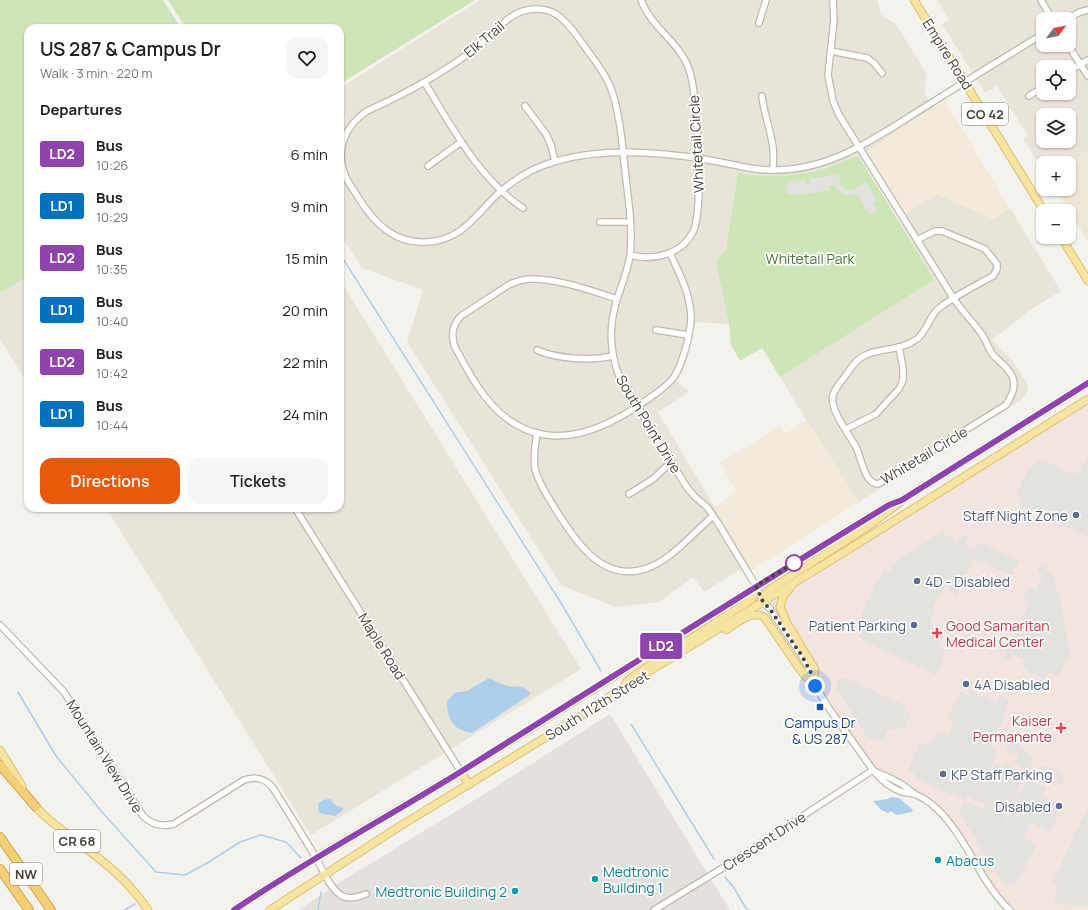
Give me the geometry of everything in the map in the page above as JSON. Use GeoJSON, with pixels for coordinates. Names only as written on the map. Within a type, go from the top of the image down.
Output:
{"type":"FeatureCollection","features":[{"type":"Feature","properties":{"kind":"highway"},"geometry":{"type":"LineString","coordinates":[[0,765],[36,807]]}},
{"type":"Feature","properties":{"kind":"highway","name":"NW"},"geometry":{"type":"LineString","coordinates":[[0,837],[51,910]]}},
{"type":"Feature","properties":{"kind":"highway","name":"NW"},"geometry":{"type":"LineString","coordinates":[[0,869],[29,910]]}},
{"type":"Feature","properties":{"kind":"main road","name":"Empire Road"},"geometry":{"type":"LineString","coordinates":[[914,0],[1040,204]]}},
{"type":"Feature","properties":{"kind":"main road"},"geometry":{"type":"LineString","coordinates":[[1065,244],[1088,281]]}},
{"type":"Feature","properties":{"kind":"main road","name":"South 112th Street"},"geometry":{"type":"LineString","coordinates":[[234,910],[316,858],[461,772],[756,586],[889,505],[902,500],[1088,383]]}},
{"type":"Feature","properties":{"kind":"main road","name":"South 112th Street"},"geometry":{"type":"LineString","coordinates":[[270,910],[397,828],[587,712],[625,686],[763,602],[1088,399]]}},
{"type":"Feature","properties":{"kind":"main road"},"geometry":{"type":"LineString","coordinates":[[763,602],[766,594],[772,588],[868,527],[902,500]]}},
{"type":"Feature","properties":{"kind":"main road"},"geometry":{"type":"LineString","coordinates":[[756,586],[752,599],[634,675],[627,680],[625,686],[631,686],[751,615],[756,614],[765,618],[806,677],[814,680],[815,669],[787,623],[780,607],[783,596],[796,581]]}},
{"type":"Feature","properties":{"kind":"main road","name":"CR 68"},"geometry":{"type":"LineString","coordinates":[[0,750],[36,807],[65,832],[119,874],[140,898],[148,910]]}},
{"type":"Feature","properties":{"kind":"main road","name":"Maple Road"},"geometry":{"type":"LineString","coordinates":[[461,772],[469,785]]}},
{"type":"Feature","properties":{"kind":"street","name":"Whitetail Circle"},"geometry":{"type":"LineString","coordinates":[[630,255],[646,258],[660,257],[677,249],[693,232],[696,223],[698,204],[697,120],[690,71],[680,51],[656,26],[648,15],[641,0]]}},
{"type":"Feature","properties":{"kind":"street"},"geometry":{"type":"LineString","coordinates":[[759,23],[766,0]]}},
{"type":"Feature","properties":{"kind":"street","name":"Whitetail Circle"},"geometry":{"type":"LineString","coordinates":[[833,0],[834,20],[828,74],[833,101],[839,115],[961,310],[982,334],[991,352],[1009,370],[1014,384],[1012,396],[1006,405],[878,484],[872,483],[861,463],[859,452],[833,408],[833,394],[851,368],[864,355],[909,344],[923,333],[938,310],[954,299]]}},
{"type":"Feature","properties":{"kind":"street"},"geometry":{"type":"LineString","coordinates":[[1041,0],[1048,12]]}},
{"type":"Feature","properties":{"kind":"street","name":"Elk Trail"},"geometry":{"type":"LineString","coordinates":[[344,136],[351,125],[363,114],[425,83],[469,53],[512,16],[533,9],[550,11],[567,22],[601,70],[610,85],[616,101],[623,152]]}},
{"type":"Feature","properties":{"kind":"street"},"geometry":{"type":"LineString","coordinates":[[1076,14],[1088,10]]}},
{"type":"Feature","properties":{"kind":"street","name":"Elk Trail"},"geometry":{"type":"LineString","coordinates":[[344,170],[347,179],[368,213],[387,231],[396,236],[412,241],[425,243],[438,241],[448,238],[462,230],[473,221],[487,204],[502,190],[529,172],[555,161],[571,157],[623,152],[644,152],[698,158],[750,168],[773,170],[795,169],[816,165],[859,147],[1036,38]]}},
{"type":"Feature","properties":{"kind":"street"},"geometry":{"type":"LineString","coordinates":[[831,50],[867,58],[874,62],[882,73]]}},
{"type":"Feature","properties":{"kind":"street"},"geometry":{"type":"LineString","coordinates":[[1073,52],[1088,76]]}},
{"type":"Feature","properties":{"kind":"street"},"geometry":{"type":"LineString","coordinates":[[1076,67],[1088,60]]}},
{"type":"Feature","properties":{"kind":"street"},"geometry":{"type":"LineString","coordinates":[[425,83],[460,142],[510,200],[523,208]]}},
{"type":"Feature","properties":{"kind":"street"},"geometry":{"type":"LineString","coordinates":[[1029,96],[1036,92]]}},
{"type":"Feature","properties":{"kind":"street"},"geometry":{"type":"LineString","coordinates":[[762,96],[764,113],[774,150],[773,170]]}},
{"type":"Feature","properties":{"kind":"street"},"geometry":{"type":"LineString","coordinates":[[525,106],[546,134],[551,145],[555,161]]}},
{"type":"Feature","properties":{"kind":"street"},"geometry":{"type":"LineString","coordinates":[[428,166],[460,142]]}},
{"type":"Feature","properties":{"kind":"street","name":"South Point Drive"},"geometry":{"type":"LineString","coordinates":[[623,152],[630,222],[630,255],[617,299],[611,331],[612,356],[619,376],[686,486],[713,516],[756,586],[763,602],[770,609],[802,656],[811,673],[815,686],[828,708],[873,770]]}},
{"type":"Feature","properties":{"kind":"street"},"geometry":{"type":"LineString","coordinates":[[600,222],[630,222]]}},
{"type":"Feature","properties":{"kind":"street"},"geometry":{"type":"LineString","coordinates":[[917,240],[935,231],[945,231],[986,249],[997,264],[997,269],[994,274],[954,299]]}},
{"type":"Feature","properties":{"kind":"street"},"geometry":{"type":"LineString","coordinates":[[617,299],[565,284],[541,279],[529,279],[510,284],[461,316],[456,322],[453,330],[454,345],[489,402],[497,411],[524,429],[544,436],[557,436],[589,431],[613,422],[637,407],[673,378],[682,360],[691,321],[690,306],[687,292],[670,253]]}},
{"type":"Feature","properties":{"kind":"street"},"geometry":{"type":"LineString","coordinates":[[656,330],[688,335]]}},
{"type":"Feature","properties":{"kind":"street"},"geometry":{"type":"LineString","coordinates":[[846,429],[876,414],[899,389],[904,374],[899,347]]}},
{"type":"Feature","properties":{"kind":"street"},"geometry":{"type":"LineString","coordinates":[[537,350],[543,353],[582,358],[612,356]]}},
{"type":"Feature","properties":{"kind":"street"},"geometry":{"type":"LineString","coordinates":[[537,433],[534,454],[535,468],[538,478],[545,492],[579,544],[598,562],[609,567],[632,572],[654,566],[666,558],[713,516]]}},
{"type":"Feature","properties":{"kind":"street"},"geometry":{"type":"LineString","coordinates":[[629,494],[653,479],[671,462]]}},
{"type":"Feature","properties":{"kind":"street","name":"Maple Road"},"geometry":{"type":"LineString","coordinates":[[298,512],[461,772]]}},
{"type":"Feature","properties":{"kind":"street","name":"Mountain View Drive"},"geometry":{"type":"LineString","coordinates":[[0,625],[64,692],[147,821],[157,825],[168,826],[174,824],[244,780],[259,778],[269,783],[273,788],[335,890],[342,896],[351,898],[366,894]]}},
{"type":"Feature","properties":{"kind":"street"},"geometry":{"type":"LineString","coordinates":[[873,770],[908,788],[914,794],[932,804],[946,818],[990,887],[1010,910]]}},
{"type":"Feature","properties":{"kind":"street","name":"Crescent Drive"},"geometry":{"type":"LineString","coordinates":[[654,910],[726,866],[873,770]]}},
{"type":"Feature","properties":{"kind":"shaded area"},"geometry":{"type":"Polygon","coordinates":[[[480,0],[877,0],[881,15],[896,24],[926,73],[925,93],[933,108],[859,157],[854,156],[841,163],[822,170],[794,175],[769,176],[738,173],[726,249],[717,261],[729,324],[696,322],[686,363],[677,381],[689,392],[658,412],[752,570],[738,571],[704,592],[693,577],[659,602],[615,607],[561,585],[407,342],[423,290],[362,268],[344,240],[344,85],[480,0]]]}},
{"type":"Feature","properties":{"kind":"shaded area"},"geometry":{"type":"Polygon","coordinates":[[[937,0],[1088,0],[1088,152],[1076,157],[1076,156],[1036,156],[1036,159],[1023,139],[1028,136],[997,86],[985,93],[942,24],[949,19],[937,0]]]}},
{"type":"Feature","properties":{"kind":"shaded area"},"geometry":{"type":"Polygon","coordinates":[[[945,101],[1010,209],[994,219],[937,194],[898,218],[859,157],[945,101]]]}},
{"type":"Feature","properties":{"kind":"shaded area"},"geometry":{"type":"Polygon","coordinates":[[[1088,152],[1088,241],[1076,222],[1076,204],[1065,204],[1059,196],[1076,196],[1076,157],[1088,152]]]}},
{"type":"Feature","properties":{"kind":"shaded area"},"geometry":{"type":"Polygon","coordinates":[[[838,174],[842,187],[848,190],[854,189],[866,182],[877,201],[873,203],[878,211],[870,215],[858,196],[861,193],[847,196],[842,194],[835,186],[831,184],[829,186],[829,190],[808,194],[792,195],[786,193],[788,181],[806,180],[807,184],[809,184],[811,182],[810,179],[838,174]]]}},
{"type":"Feature","properties":{"kind":"shaded area"},"geometry":{"type":"Polygon","coordinates":[[[937,194],[994,219],[1010,208],[1061,291],[1030,310],[992,340],[1012,360],[1028,385],[1027,391],[1021,400],[859,502],[780,377],[934,280],[898,218],[937,194]]]}},
{"type":"Feature","properties":{"kind":"shaded area"},"geometry":{"type":"Polygon","coordinates":[[[24,278],[24,378],[0,339],[0,293],[24,278]]]}},
{"type":"Feature","properties":{"kind":"shaded area"},"geometry":{"type":"Polygon","coordinates":[[[344,286],[581,669],[311,835],[109,512],[344,512],[344,286]]]}},
{"type":"Feature","properties":{"kind":"shaded area","name":"Good Samaritan Medical Center"},"geometry":{"type":"Polygon","coordinates":[[[1088,399],[1088,910],[1010,910],[954,830],[931,804],[885,783],[828,707],[811,673],[763,602],[1088,399]]]}},
{"type":"Feature","properties":{"kind":"shaded area"},"geometry":{"type":"Polygon","coordinates":[[[806,420],[859,502],[752,570],[715,507],[737,492],[720,463],[780,426],[785,434],[806,420]]]}},
{"type":"Feature","properties":{"kind":"shaded area"},"geometry":{"type":"Polygon","coordinates":[[[1088,455],[1088,537],[1019,505],[1021,498],[1018,491],[1022,482],[1029,468],[1040,460],[1078,476],[1088,455]]]}},
{"type":"Feature","properties":{"kind":"shaded area"},"geometry":{"type":"Polygon","coordinates":[[[943,531],[946,537],[951,534],[954,539],[958,541],[962,534],[968,537],[964,544],[975,549],[978,542],[1020,561],[1016,568],[1014,568],[1011,575],[974,558],[957,596],[948,591],[950,589],[945,586],[933,608],[935,609],[930,619],[944,652],[942,663],[936,675],[864,641],[860,637],[860,633],[854,631],[878,579],[885,570],[889,573],[892,570],[895,571],[891,565],[943,531]]]}},
{"type":"Feature","properties":{"kind":"shaded area"},"geometry":{"type":"Polygon","coordinates":[[[1042,561],[1050,567],[1048,570],[1055,579],[1054,585],[1059,592],[1070,654],[1058,675],[1048,672],[1044,679],[1022,668],[1025,660],[1013,655],[1009,663],[1003,659],[1029,604],[1023,600],[1029,586],[1036,589],[1043,575],[1037,571],[1042,561]]]}},
{"type":"Feature","properties":{"kind":"shaded area"},"geometry":{"type":"Polygon","coordinates":[[[842,677],[907,706],[905,712],[911,715],[904,730],[897,727],[894,730],[888,730],[882,742],[867,737],[836,687],[839,679],[842,677]]]}},
{"type":"Feature","properties":{"kind":"shaded area"},"geometry":{"type":"Polygon","coordinates":[[[963,678],[973,683],[970,690],[996,702],[1000,695],[1010,700],[1007,707],[1005,707],[1007,709],[1006,714],[996,735],[1003,739],[1000,745],[993,742],[991,746],[998,753],[976,801],[967,796],[965,801],[915,778],[914,773],[908,770],[920,742],[927,746],[935,735],[941,731],[948,735],[954,723],[947,719],[960,692],[967,695],[969,691],[959,686],[963,678]]]}},
{"type":"Feature","properties":{"kind":"shaded area"},"geometry":{"type":"Polygon","coordinates":[[[610,714],[730,910],[299,910],[332,887],[473,801],[610,714]]]}},
{"type":"Feature","properties":{"kind":"shaded area"},"geometry":{"type":"Polygon","coordinates":[[[1011,742],[1015,746],[1018,743],[1034,760],[1030,766],[1031,769],[1027,772],[1015,762],[1019,757],[1015,752],[1010,756],[1004,748],[1011,742]]]}},
{"type":"Feature","properties":{"kind":"shaded area"},"geometry":{"type":"Polygon","coordinates":[[[1006,762],[1013,770],[1024,777],[1005,820],[1007,820],[1027,778],[1046,788],[1043,796],[1053,801],[1055,804],[1058,803],[1063,805],[1050,832],[1030,823],[1024,837],[1033,842],[1036,846],[1016,883],[1006,885],[1002,882],[960,814],[962,805],[965,801],[983,810],[986,805],[977,800],[995,763],[1003,767],[1006,762]]]}},
{"type":"Feature","properties":{"kind":"shaded area"},"geometry":{"type":"Polygon","coordinates":[[[1045,765],[1061,770],[1060,775],[1064,776],[1062,786],[1054,782],[1055,777],[1051,775],[1048,783],[1036,777],[1039,768],[1045,765]]]}},
{"type":"Feature","properties":{"kind":"shaded area"},"geometry":{"type":"Polygon","coordinates":[[[1088,807],[1088,906],[1056,903],[1053,901],[1058,886],[1052,883],[1088,807]]]}},
{"type":"Feature","properties":{"kind":"green space"},"geometry":{"type":"Polygon","coordinates":[[[0,0],[163,0],[178,24],[24,24],[24,278],[0,293],[0,0]]]}},
{"type":"Feature","properties":{"kind":"green space"},"geometry":{"type":"Polygon","coordinates":[[[168,0],[475,0],[344,82],[344,24],[183,24],[168,0]]]}},
{"type":"Feature","properties":{"kind":"green space","name":"Whitetail Park"},"geometry":{"type":"Polygon","coordinates":[[[856,156],[859,157],[934,280],[780,377],[762,348],[740,361],[731,345],[729,324],[716,261],[726,249],[738,173],[761,176],[796,175],[830,167],[856,156]]]}},
{"type":"Feature","properties":{"kind":"water"},"geometry":{"type":"Polygon","coordinates":[[[489,678],[508,686],[523,688],[531,694],[472,733],[465,732],[452,723],[448,714],[447,702],[454,693],[467,691],[489,678]]]}},
{"type":"Feature","properties":{"kind":"water"},"geometry":{"type":"Polygon","coordinates":[[[891,797],[899,798],[913,810],[912,812],[897,815],[891,811],[888,813],[881,810],[873,801],[888,799],[891,797]]]}},
{"type":"Feature","properties":{"kind":"water"},"geometry":{"type":"Polygon","coordinates":[[[330,799],[334,804],[344,809],[335,816],[319,813],[318,804],[323,800],[330,799]]]}},
{"type":"Feature","properties":{"kind":"waterway"},"geometry":{"type":"LineString","coordinates":[[344,260],[561,603],[601,671]]}},
{"type":"Feature","properties":{"kind":"waterway"},"geometry":{"type":"LineString","coordinates":[[18,692],[56,756],[102,812],[156,872],[185,875],[209,862],[240,842],[261,835],[286,842],[301,858]]}},
{"type":"Feature","properties":{"kind":"waterway"},"geometry":{"type":"LineString","coordinates":[[631,724],[714,859]]}},
{"type":"Feature","properties":{"kind":"waterway"},"geometry":{"type":"LineString","coordinates":[[725,877],[734,888],[747,910]]}},
{"type":"Feature","properties":{"kind":"waterway"},"geometry":{"type":"LineString","coordinates":[[318,910],[321,892]]}},
{"type":"Feature","properties":{"kind":"waterway"},"geometry":{"type":"LineString","coordinates":[[124,910],[135,904]]}},
{"type":"Feature","properties":{"kind":"bus line","name":"LD2"},"geometry":{"type":"LineString","coordinates":[[234,910],[295,870],[461,772],[756,586],[889,505],[902,500],[1088,383]]}},
{"type":"Feature","properties":{"kind":"place","name":"Staff Night Zone"},"geometry":{"type":"Point","coordinates":[1076,515]}},
{"type":"Feature","properties":{"kind":"place","name":"4D - Disabled"},"geometry":{"type":"Point","coordinates":[917,581]}},
{"type":"Feature","properties":{"kind":"place","name":"Patient Parking"},"geometry":{"type":"Point","coordinates":[914,625]}},
{"type":"Feature","properties":{"kind":"place","name":"Good Samaritan Medical Center"},"geometry":{"type":"Point","coordinates":[937,633]}},
{"type":"Feature","properties":{"kind":"place","name":"4A Disabled"},"geometry":{"type":"Point","coordinates":[966,684]}},
{"type":"Feature","properties":{"kind":"place","name":"Campus Dr & US 287"},"geometry":{"type":"Point","coordinates":[820,707]}},
{"type":"Feature","properties":{"kind":"place","name":"Kaiser Permanente"},"geometry":{"type":"Point","coordinates":[1061,728]}},
{"type":"Feature","properties":{"kind":"place","name":"KP Staff Parking"},"geometry":{"type":"Point","coordinates":[943,774]}},
{"type":"Feature","properties":{"kind":"place","name":"Disabled"},"geometry":{"type":"Point","coordinates":[1059,806]}},
{"type":"Feature","properties":{"kind":"place","name":"Abacus"},"geometry":{"type":"Point","coordinates":[938,860]}},
{"type":"Feature","properties":{"kind":"place","name":"Medtronic Building 1"},"geometry":{"type":"Point","coordinates":[595,879]}},
{"type":"Feature","properties":{"kind":"place","name":"Medtronic Building 2"},"geometry":{"type":"Point","coordinates":[515,891]}},
{"type":"Feature","properties":{"kind":"route"},"geometry":{"type":"LineString","coordinates":[[794,563],[799,560],[756,586],[763,602],[770,609],[802,656],[811,673],[815,686]]}}]}
